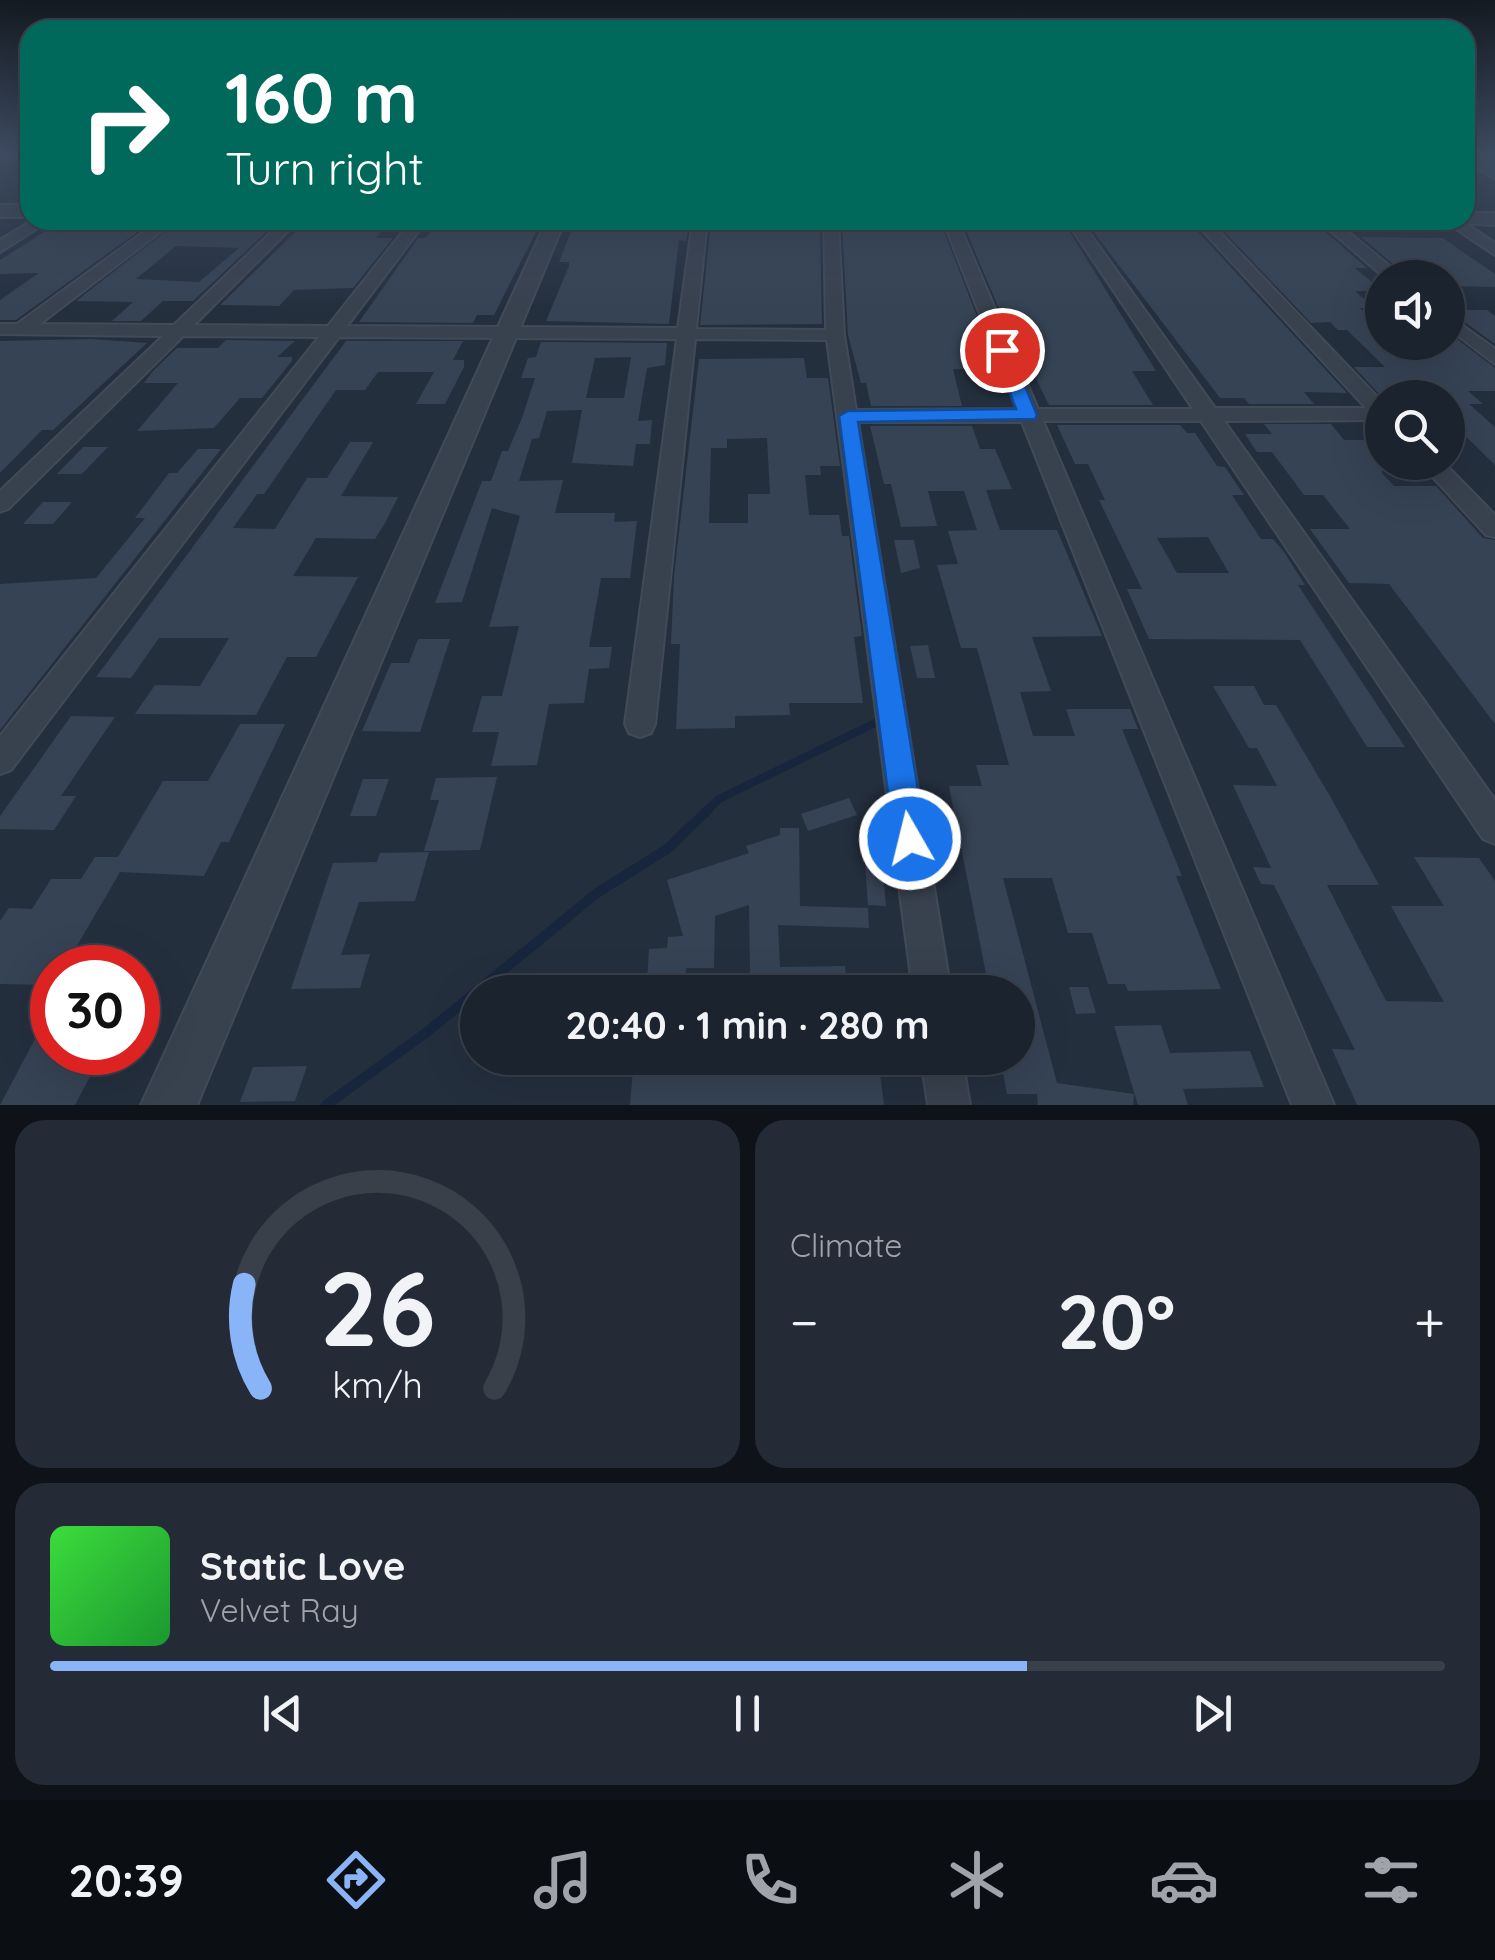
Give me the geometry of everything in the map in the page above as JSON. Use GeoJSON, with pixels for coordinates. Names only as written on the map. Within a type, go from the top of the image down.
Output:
{"type":"FeatureCollection","features":[{"type":"Feature","properties":{"kind":"street"},"geometry":{"type":"LineString","coordinates":[[0,246],[26,230]]}},
{"type":"Feature","properties":{"kind":"street"},"geometry":{"type":"LineString","coordinates":[[0,345],[155,230]]}},
{"type":"Feature","properties":{"kind":"street"},"geometry":{"type":"LineString","coordinates":[[0,504],[282,230]]}},
{"type":"Feature","properties":{"kind":"street"},"geometry":{"type":"LineString","coordinates":[[0,760],[330,330],[412,230]]}},
{"type":"Feature","properties":{"kind":"street"},"geometry":{"type":"LineString","coordinates":[[169,1105],[551,230]]}},
{"type":"Feature","properties":{"kind":"street"},"geometry":{"type":"LineString","coordinates":[[640,724],[699,230]]}},
{"type":"Feature","properties":{"kind":"street"},"geometry":{"type":"LineString","coordinates":[[831,230],[835,335],[930,975]]}},
{"type":"Feature","properties":{"kind":"street"},"geometry":{"type":"LineString","coordinates":[[954,230],[1313,1105]]}},
{"type":"Feature","properties":{"kind":"street"},"geometry":{"type":"LineString","coordinates":[[1080,230],[1495,828]]}},
{"type":"Feature","properties":{"kind":"street"},"geometry":{"type":"LineString","coordinates":[[1209,230],[1365,396]]}},
{"type":"Feature","properties":{"kind":"street"},"geometry":{"type":"LineString","coordinates":[[1337,230],[1374,260]]}},
{"type":"Feature","properties":{"kind":"street"},"geometry":{"type":"LineString","coordinates":[[1465,230],[1495,250]]}},
{"type":"Feature","properties":{"kind":"street"},"geometry":{"type":"LineString","coordinates":[[0,329],[835,335]]}},
{"type":"Feature","properties":{"kind":"street"},"geometry":{"type":"LineString","coordinates":[[1465,334],[1495,358]]}},
{"type":"Feature","properties":{"kind":"street"},"geometry":{"type":"LineString","coordinates":[[848,416],[1365,414]]}},
{"type":"Feature","properties":{"kind":"street"},"geometry":{"type":"LineString","coordinates":[[1447,480],[1495,529]]}},
{"type":"Feature","properties":{"kind":"street"},"geometry":{"type":"LineString","coordinates":[[945,1075],[949,1105]]}},
{"type":"Feature","properties":{"kind":"building"},"geometry":{"type":"Polygon","coordinates":[[[47,230],[140,230],[16,320],[0,320],[0,300],[39,273],[0,274],[0,260],[47,230]]]}},
{"type":"Feature","properties":{"kind":"building"},"geometry":{"type":"Polygon","coordinates":[[[167,230],[269,230],[193,301],[163,301],[141,321],[112,321],[133,302],[76,301],[167,230]],[[176,246],[136,279],[199,282],[239,248],[176,246]]]}},
{"type":"Feature","properties":{"kind":"building"},"geometry":{"type":"Polygon","coordinates":[[[298,230],[383,230],[376,238],[393,238],[353,288],[294,290],[279,306],[220,305],[298,230]]]}},
{"type":"Feature","properties":{"kind":"building"},"geometry":{"type":"Polygon","coordinates":[[[433,230],[537,230],[494,315],[477,315],[473,323],[359,322],[418,238],[425,238],[433,230]]]}},
{"type":"Feature","properties":{"kind":"building"},"geometry":{"type":"Polygon","coordinates":[[[572,230],[688,230],[686,241],[679,240],[669,324],[546,321],[569,266],[569,262],[559,262],[572,230]]]}},
{"type":"Feature","properties":{"kind":"building"},"geometry":{"type":"Polygon","coordinates":[[[710,230],[820,230],[822,324],[700,325],[710,230]]]}},
{"type":"Feature","properties":{"kind":"building"},"geometry":{"type":"Polygon","coordinates":[[[842,230],[943,230],[987,342],[979,342],[991,369],[953,369],[962,406],[871,406],[848,335],[842,230]]]}},
{"type":"Feature","properties":{"kind":"building"},"geometry":{"type":"Polygon","coordinates":[[[966,230],[1069,230],[1156,371],[1132,371],[1153,405],[1049,405],[1018,342],[1013,342],[966,230]]]}},
{"type":"Feature","properties":{"kind":"building"},"geometry":{"type":"Polygon","coordinates":[[[1092,230],[1196,230],[1347,393],[1304,392],[1314,404],[1249,404],[1244,398],[1220,398],[1092,230]]]}},
{"type":"Feature","properties":{"kind":"building"},"geometry":{"type":"Polygon","coordinates":[[[1223,230],[1323,230],[1365,266],[1355,268],[1365,276],[1365,291],[1355,291],[1365,300],[1365,308],[1360,308],[1365,312],[1365,348],[1347,330],[1338,330],[1330,322],[1311,323],[1223,230]]]}},
{"type":"Feature","properties":{"kind":"building"},"geometry":{"type":"Polygon","coordinates":[[[1361,237],[1443,238],[1495,274],[1495,287],[1465,286],[1465,260],[1388,260],[1361,237]]]}},
{"type":"Feature","properties":{"kind":"building"},"geometry":{"type":"Polygon","coordinates":[[[1465,310],[1487,310],[1495,316],[1495,344],[1465,322],[1465,310]]]}},
{"type":"Feature","properties":{"kind":"building"},"geometry":{"type":"Polygon","coordinates":[[[91,339],[147,343],[53,430],[42,430],[0,473],[0,341],[91,339]]]}},
{"type":"Feature","properties":{"kind":"building"},"geometry":{"type":"Polygon","coordinates":[[[226,340],[295,341],[277,357],[292,357],[292,361],[262,398],[240,398],[214,428],[137,431],[178,383],[144,383],[153,371],[177,348],[218,348],[226,340]]]}},
{"type":"Feature","properties":{"kind":"building"},"geometry":{"type":"Polygon","coordinates":[[[346,341],[463,341],[453,360],[464,360],[464,367],[445,404],[416,404],[434,372],[378,372],[365,390],[336,390],[264,494],[257,494],[233,528],[275,529],[307,478],[327,478],[350,442],[373,442],[341,496],[398,497],[385,523],[375,539],[316,538],[293,576],[358,577],[316,657],[287,657],[256,715],[135,714],[155,685],[200,686],[229,638],[159,638],[131,678],[96,677],[346,341]]]}},
{"type":"Feature","properties":{"kind":"building"},"geometry":{"type":"Polygon","coordinates":[[[541,342],[667,343],[665,365],[647,368],[638,421],[652,420],[650,444],[636,444],[633,466],[572,463],[582,410],[547,411],[539,438],[532,439],[519,481],[563,480],[555,513],[615,513],[614,522],[637,521],[630,578],[601,578],[589,647],[612,647],[609,668],[589,669],[584,703],[549,704],[537,765],[491,766],[499,732],[472,732],[482,696],[502,696],[519,626],[489,627],[520,516],[492,508],[462,602],[435,603],[482,481],[491,481],[502,451],[508,451],[522,418],[535,378],[521,378],[528,358],[536,357],[541,342]],[[631,357],[595,358],[586,398],[624,398],[631,357]]]}},
{"type":"Feature","properties":{"kind":"building"},"geometry":{"type":"Polygon","coordinates":[[[1465,345],[1495,368],[1495,391],[1468,391],[1483,404],[1469,404],[1495,427],[1495,465],[1465,436],[1465,380],[1366,380],[1354,367],[1385,367],[1378,360],[1465,360],[1465,345]]]}},
{"type":"Feature","properties":{"kind":"building"},"geometry":{"type":"Polygon","coordinates":[[[804,358],[807,378],[828,378],[840,466],[820,466],[821,475],[805,475],[809,515],[839,515],[842,536],[849,536],[862,636],[854,637],[863,703],[789,703],[790,715],[735,716],[735,728],[676,729],[680,644],[671,644],[674,576],[699,359],[804,358]],[[767,438],[727,439],[727,448],[711,448],[709,523],[748,523],[748,494],[770,494],[767,438]]]}},
{"type":"Feature","properties":{"kind":"building"},"geometry":{"type":"Polygon","coordinates":[[[1264,424],[1331,424],[1344,440],[1365,440],[1365,480],[1388,480],[1394,486],[1436,486],[1483,538],[1495,540],[1495,724],[1389,584],[1349,583],[1310,529],[1350,529],[1323,495],[1304,495],[1272,452],[1257,452],[1245,434],[1272,434],[1264,424]]]}},
{"type":"Feature","properties":{"kind":"building"},"geometry":{"type":"Polygon","coordinates":[[[1057,425],[1180,425],[1187,433],[1195,433],[1217,466],[1225,467],[1244,495],[1232,495],[1261,539],[1273,539],[1284,552],[1305,585],[1298,585],[1405,747],[1367,747],[1300,640],[1149,639],[1127,589],[1142,589],[1099,500],[1105,500],[1088,464],[1075,464],[1057,425]],[[1208,537],[1157,538],[1177,573],[1229,573],[1208,537]]]}},
{"type":"Feature","properties":{"kind":"building"},"geometry":{"type":"Polygon","coordinates":[[[870,426],[972,426],[980,449],[995,449],[1012,489],[986,490],[1000,530],[1057,530],[1102,636],[1032,637],[1051,691],[1020,692],[1033,736],[1075,736],[1066,709],[1130,709],[1138,729],[1122,729],[1182,876],[1176,876],[1221,989],[1128,991],[1125,984],[1108,984],[1092,933],[1068,933],[1052,878],[1003,878],[1029,975],[986,975],[949,786],[982,786],[976,765],[1009,765],[977,648],[961,648],[937,565],[958,564],[948,531],[977,530],[964,491],[928,491],[937,526],[901,527],[891,484],[884,484],[870,426]]]}},
{"type":"Feature","properties":{"kind":"building"},"geometry":{"type":"Polygon","coordinates":[[[83,447],[108,447],[82,474],[57,474],[83,447]]]}},
{"type":"Feature","properties":{"kind":"building"},"geometry":{"type":"Polygon","coordinates":[[[198,449],[221,449],[0,730],[0,584],[96,578],[145,518],[135,518],[169,473],[177,473],[198,449]]]}},
{"type":"Feature","properties":{"kind":"building"},"geometry":{"type":"Polygon","coordinates":[[[43,502],[72,502],[53,524],[23,524],[43,502]]]}},
{"type":"Feature","properties":{"kind":"building"},"geometry":{"type":"Polygon","coordinates":[[[894,540],[914,540],[920,568],[901,573],[894,540]]]}},
{"type":"Feature","properties":{"kind":"building"},"geometry":{"type":"Polygon","coordinates":[[[418,639],[450,639],[420,732],[362,731],[391,663],[409,663],[418,639]]]}},
{"type":"Feature","properties":{"kind":"building"},"geometry":{"type":"Polygon","coordinates":[[[928,645],[935,678],[917,678],[910,646],[928,645]]]}},
{"type":"Feature","properties":{"kind":"building"},"geometry":{"type":"Polygon","coordinates":[[[1213,686],[1254,686],[1264,705],[1276,705],[1379,885],[1327,885],[1386,1001],[1444,1002],[1391,906],[1444,906],[1414,857],[1479,858],[1495,881],[1495,1105],[1357,1105],[1332,1049],[1355,1050],[1274,885],[1261,884],[1253,867],[1271,868],[1233,785],[1277,786],[1257,748],[1249,748],[1213,686]]]}},
{"type":"Feature","properties":{"kind":"building"},"geometry":{"type":"Polygon","coordinates":[[[71,716],[115,717],[61,796],[76,796],[54,830],[0,829],[0,816],[71,716]]]}},
{"type":"Feature","properties":{"kind":"building"},"geometry":{"type":"Polygon","coordinates":[[[240,724],[285,724],[229,842],[221,842],[204,876],[120,872],[77,945],[30,945],[30,985],[0,984],[0,921],[9,908],[32,909],[51,879],[81,879],[95,857],[118,857],[163,781],[208,781],[240,724]]]}},
{"type":"Feature","properties":{"kind":"building"},"geometry":{"type":"Polygon","coordinates":[[[497,777],[480,850],[424,851],[439,800],[430,800],[436,778],[497,777]]]}},
{"type":"Feature","properties":{"kind":"building"},"geometry":{"type":"Polygon","coordinates":[[[363,779],[389,779],[376,816],[350,816],[363,779]]]}},
{"type":"Feature","properties":{"kind":"building"},"geometry":{"type":"Polygon","coordinates":[[[849,798],[857,815],[808,831],[801,814],[849,798]]]}},
{"type":"Feature","properties":{"kind":"building"},"geometry":{"type":"Polygon","coordinates":[[[862,822],[879,822],[886,906],[868,905],[862,822]]]}},
{"type":"Feature","properties":{"kind":"building"},"geometry":{"type":"Polygon","coordinates":[[[780,828],[799,828],[800,906],[868,908],[869,928],[778,925],[780,967],[845,966],[846,975],[723,975],[750,974],[749,905],[715,916],[714,968],[686,968],[686,975],[647,975],[649,949],[667,948],[668,937],[683,936],[667,880],[749,853],[746,846],[780,835],[780,828]]]}},
{"type":"Feature","properties":{"kind":"building"},"geometry":{"type":"Polygon","coordinates":[[[429,852],[415,901],[359,902],[341,955],[370,954],[360,988],[291,989],[333,863],[377,862],[380,853],[429,852]]]}},
{"type":"Feature","properties":{"kind":"building"},"geometry":{"type":"Polygon","coordinates":[[[1069,987],[1088,987],[1096,1013],[1076,1014],[1069,987]]]}},
{"type":"Feature","properties":{"kind":"building"},"geometry":{"type":"Polygon","coordinates":[[[1035,999],[1057,1083],[1134,1094],[1133,1105],[1038,1105],[1037,1094],[1007,1094],[1003,1075],[1035,1075],[1035,999]]]}},
{"type":"Feature","properties":{"kind":"building"},"geometry":{"type":"Polygon","coordinates":[[[1161,1025],[1170,1053],[1250,1051],[1264,1087],[1183,1089],[1188,1105],[1138,1105],[1114,1026],[1161,1025]]]}},
{"type":"Feature","properties":{"kind":"building"},"geometry":{"type":"Polygon","coordinates":[[[30,1048],[30,1075],[91,1075],[75,1105],[0,1105],[30,1048]]]}},
{"type":"Feature","properties":{"kind":"building"},"geometry":{"type":"Polygon","coordinates":[[[307,1066],[295,1101],[240,1102],[253,1067],[307,1066]]]}},
{"type":"Feature","properties":{"kind":"building"},"geometry":{"type":"Polygon","coordinates":[[[632,1075],[880,1075],[884,1105],[630,1105],[632,1075]]]}},
{"type":"Feature","properties":{"kind":"waterway"},"geometry":{"type":"LineString","coordinates":[[705,812],[719,799],[877,722]]}},
{"type":"Feature","properties":{"kind":"waterway"},"geometry":{"type":"LineString","coordinates":[[326,1105],[427,1032],[597,893],[667,849],[708,810]]}},
{"type":"Feature","properties":{"kind":"route"},"geometry":{"type":"LineString","coordinates":[[910,839],[848,416],[1028,415],[1002,350]]}}]}
